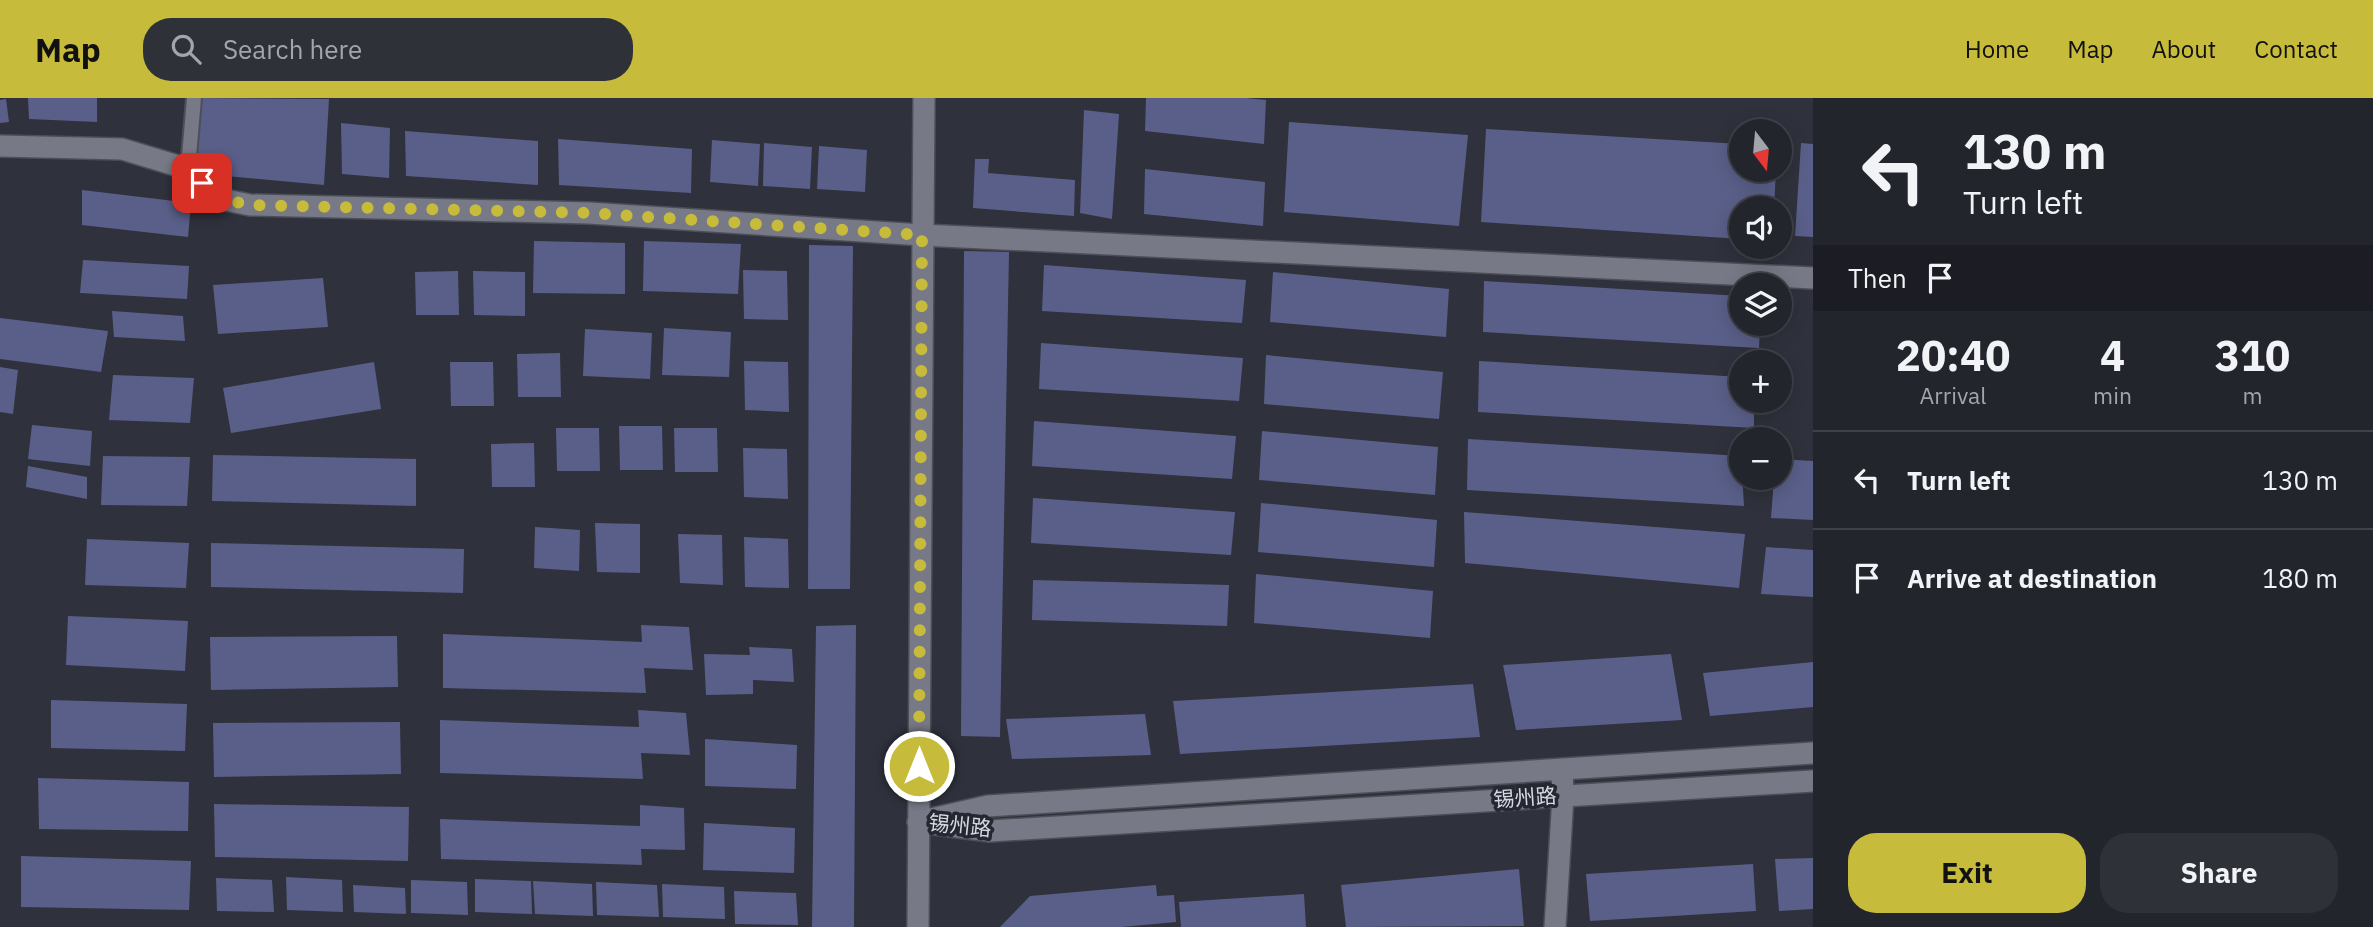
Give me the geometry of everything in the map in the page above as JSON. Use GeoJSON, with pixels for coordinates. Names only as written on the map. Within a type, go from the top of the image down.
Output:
{"type":"FeatureCollection","features":[{"type":"Feature","properties":{"kind":"street"},"geometry":{"type":"LineString","coordinates":[[918,927],[924,98]]}},
{"type":"Feature","properties":{"kind":"street"},"geometry":{"type":"LineString","coordinates":[[0,146],[122,149],[188,169],[216,198],[250,205],[589,213],[922,235],[1813,278]]}},
{"type":"Feature","properties":{"kind":"street","name":"锡州路"},"geometry":{"type":"LineString","coordinates":[[918,822],[988,806],[1813,753]]}},
{"type":"Feature","properties":{"kind":"street"},"geometry":{"type":"LineString","coordinates":[[1555,927],[1563,796],[1562,770]]}},
{"type":"Feature","properties":{"kind":"street","name":"锡州路"},"geometry":{"type":"LineString","coordinates":[[918,822],[990,831],[1813,781]]}},
{"type":"Feature","properties":{"kind":"lane"},"geometry":{"type":"LineString","coordinates":[[188,169],[194,98]]}},
{"type":"Feature","properties":{"kind":"building"},"geometry":{"type":"Polygon","coordinates":[[[28,98],[97,98],[97,122],[29,119],[28,98]]]}},
{"type":"Feature","properties":{"kind":"building"},"geometry":{"type":"Polygon","coordinates":[[[199,98],[329,99],[324,185],[193,173],[199,98]]]}},
{"type":"Feature","properties":{"kind":"building"},"geometry":{"type":"Polygon","coordinates":[[[1146,98],[1266,100],[1264,144],[1145,131],[1146,98]]]}},
{"type":"Feature","properties":{"kind":"building"},"geometry":{"type":"Polygon","coordinates":[[[6,99],[9,122],[0,123],[0,100],[6,99]]]}},
{"type":"Feature","properties":{"kind":"building"},"geometry":{"type":"Polygon","coordinates":[[[1084,110],[1119,114],[1112,219],[1080,213],[1084,110]]]}},
{"type":"Feature","properties":{"kind":"building"},"geometry":{"type":"Polygon","coordinates":[[[1289,122],[1468,135],[1459,226],[1284,212],[1289,122]]]}},
{"type":"Feature","properties":{"kind":"building"},"geometry":{"type":"Polygon","coordinates":[[[341,123],[390,128],[389,178],[342,174],[341,123]]]}},
{"type":"Feature","properties":{"kind":"building"},"geometry":{"type":"Polygon","coordinates":[[[1486,129],[1729,143],[1729,182],[1775,182],[1775,196],[1729,196],[1729,238],[1481,222],[1486,129]]]}},
{"type":"Feature","properties":{"kind":"building"},"geometry":{"type":"Polygon","coordinates":[[[405,131],[538,141],[538,185],[406,176],[405,131]]]}},
{"type":"Feature","properties":{"kind":"building"},"geometry":{"type":"Polygon","coordinates":[[[558,139],[692,149],[691,193],[559,185],[558,139]]]}},
{"type":"Feature","properties":{"kind":"building"},"geometry":{"type":"Polygon","coordinates":[[[712,140],[760,144],[758,186],[710,182],[712,140]]]}},
{"type":"Feature","properties":{"kind":"building"},"geometry":{"type":"Polygon","coordinates":[[[764,143],[812,147],[810,189],[763,186],[764,143]]]}},
{"type":"Feature","properties":{"kind":"building"},"geometry":{"type":"Polygon","coordinates":[[[1801,143],[1813,144],[1813,237],[1795,236],[1801,143]]]}},
{"type":"Feature","properties":{"kind":"building"},"geometry":{"type":"Polygon","coordinates":[[[819,146],[867,150],[865,192],[817,189],[819,146]]]}},
{"type":"Feature","properties":{"kind":"building"},"geometry":{"type":"Polygon","coordinates":[[[975,159],[989,159],[988,173],[1075,180],[1074,216],[973,208],[975,159]]]}},
{"type":"Feature","properties":{"kind":"building"},"geometry":{"type":"Polygon","coordinates":[[[1145,169],[1265,182],[1263,226],[1144,214],[1145,169]]]}},
{"type":"Feature","properties":{"kind":"building"},"geometry":{"type":"Polygon","coordinates":[[[82,190],[191,203],[188,237],[82,225],[82,190]]]}},
{"type":"Feature","properties":{"kind":"building"},"geometry":{"type":"Polygon","coordinates":[[[534,241],[625,243],[625,294],[533,293],[534,241]]]}},
{"type":"Feature","properties":{"kind":"building"},"geometry":{"type":"Polygon","coordinates":[[[644,241],[741,244],[738,294],[643,291],[644,241]]]}},
{"type":"Feature","properties":{"kind":"building"},"geometry":{"type":"Polygon","coordinates":[[[809,245],[853,246],[850,589],[808,589],[809,245]]]}},
{"type":"Feature","properties":{"kind":"building"},"geometry":{"type":"Polygon","coordinates":[[[964,251],[1009,252],[1000,737],[961,736],[964,251]]]}},
{"type":"Feature","properties":{"kind":"building"},"geometry":{"type":"Polygon","coordinates":[[[83,260],[189,266],[187,299],[80,293],[83,260]]]}},
{"type":"Feature","properties":{"kind":"building"},"geometry":{"type":"Polygon","coordinates":[[[1044,265],[1246,280],[1242,323],[1042,311],[1044,265]]]}},
{"type":"Feature","properties":{"kind":"building"},"geometry":{"type":"Polygon","coordinates":[[[743,270],[787,271],[788,320],[744,319],[743,270]]]}},
{"type":"Feature","properties":{"kind":"building"},"geometry":{"type":"Polygon","coordinates":[[[458,271],[459,315],[416,315],[415,272],[458,271]]]}},
{"type":"Feature","properties":{"kind":"building"},"geometry":{"type":"Polygon","coordinates":[[[473,271],[525,272],[525,316],[474,315],[473,271]]]}},
{"type":"Feature","properties":{"kind":"building"},"geometry":{"type":"Polygon","coordinates":[[[1273,272],[1449,289],[1446,337],[1270,322],[1273,272]]]}},
{"type":"Feature","properties":{"kind":"building"},"geometry":{"type":"Polygon","coordinates":[[[323,278],[328,327],[218,334],[213,285],[323,278]]]}},
{"type":"Feature","properties":{"kind":"building"},"geometry":{"type":"Polygon","coordinates":[[[1484,281],[1729,295],[1729,336],[1760,336],[1759,348],[1483,332],[1484,281]]]}},
{"type":"Feature","properties":{"kind":"building"},"geometry":{"type":"Polygon","coordinates":[[[112,311],[183,316],[185,341],[114,337],[112,311]]]}},
{"type":"Feature","properties":{"kind":"building"},"geometry":{"type":"Polygon","coordinates":[[[0,318],[108,331],[101,372],[0,359],[0,318]]]}},
{"type":"Feature","properties":{"kind":"building"},"geometry":{"type":"Polygon","coordinates":[[[664,328],[731,332],[729,377],[662,375],[664,328]]]}},
{"type":"Feature","properties":{"kind":"building"},"geometry":{"type":"Polygon","coordinates":[[[585,329],[652,333],[650,379],[583,376],[585,329]]]}},
{"type":"Feature","properties":{"kind":"building"},"geometry":{"type":"Polygon","coordinates":[[[1041,343],[1243,358],[1239,401],[1039,389],[1041,343]]]}},
{"type":"Feature","properties":{"kind":"building"},"geometry":{"type":"Polygon","coordinates":[[[560,353],[561,397],[518,397],[517,354],[560,353]]]}},
{"type":"Feature","properties":{"kind":"building"},"geometry":{"type":"Polygon","coordinates":[[[1266,355],[1443,372],[1439,419],[1264,404],[1266,355]]]}},
{"type":"Feature","properties":{"kind":"building"},"geometry":{"type":"Polygon","coordinates":[[[744,361],[788,362],[789,412],[745,410],[744,361]]]}},
{"type":"Feature","properties":{"kind":"building"},"geometry":{"type":"Polygon","coordinates":[[[1479,361],[1729,376],[1729,413],[1754,413],[1754,427],[1737,427],[1478,412],[1479,361]]]}},
{"type":"Feature","properties":{"kind":"building"},"geometry":{"type":"Polygon","coordinates":[[[374,362],[381,409],[231,433],[223,388],[374,362]]]}},
{"type":"Feature","properties":{"kind":"building"},"geometry":{"type":"Polygon","coordinates":[[[450,362],[493,362],[494,406],[451,406],[450,362]]]}},
{"type":"Feature","properties":{"kind":"building"},"geometry":{"type":"Polygon","coordinates":[[[0,367],[18,370],[13,414],[0,412],[0,367]]]}},
{"type":"Feature","properties":{"kind":"building"},"geometry":{"type":"Polygon","coordinates":[[[113,375],[194,378],[190,423],[109,420],[113,375]]]}},
{"type":"Feature","properties":{"kind":"building"},"geometry":{"type":"Polygon","coordinates":[[[1034,421],[1236,436],[1232,479],[1032,466],[1034,421]]]}},
{"type":"Feature","properties":{"kind":"building"},"geometry":{"type":"Polygon","coordinates":[[[32,425],[92,431],[90,466],[28,459],[32,425]]]}},
{"type":"Feature","properties":{"kind":"building"},"geometry":{"type":"Polygon","coordinates":[[[619,426],[662,426],[663,470],[620,470],[619,426]]]}},
{"type":"Feature","properties":{"kind":"building"},"geometry":{"type":"Polygon","coordinates":[[[556,428],[599,428],[600,471],[557,471],[556,428]]]}},
{"type":"Feature","properties":{"kind":"building"},"geometry":{"type":"Polygon","coordinates":[[[674,428],[717,428],[718,472],[675,472],[674,428]]]}},
{"type":"Feature","properties":{"kind":"building"},"geometry":{"type":"Polygon","coordinates":[[[1262,431],[1438,447],[1435,495],[1259,480],[1262,431]]]}},
{"type":"Feature","properties":{"kind":"building"},"geometry":{"type":"Polygon","coordinates":[[[1468,439],[1729,455],[1729,490],[1743,490],[1744,506],[1467,490],[1468,439]]]}},
{"type":"Feature","properties":{"kind":"building"},"geometry":{"type":"Polygon","coordinates":[[[534,443],[535,487],[492,487],[491,444],[534,443]]]}},
{"type":"Feature","properties":{"kind":"building"},"geometry":{"type":"Polygon","coordinates":[[[743,448],[787,449],[788,499],[744,497],[743,448]]]}},
{"type":"Feature","properties":{"kind":"building"},"geometry":{"type":"Polygon","coordinates":[[[213,455],[416,459],[416,506],[212,501],[213,455]]]}},
{"type":"Feature","properties":{"kind":"building"},"geometry":{"type":"Polygon","coordinates":[[[103,456],[190,457],[187,506],[101,505],[103,456]]]}},
{"type":"Feature","properties":{"kind":"building"},"geometry":{"type":"Polygon","coordinates":[[[1792,460],[1813,461],[1813,520],[1771,518],[1773,490],[1792,490],[1792,460]]]}},
{"type":"Feature","properties":{"kind":"building"},"geometry":{"type":"Polygon","coordinates":[[[28,466],[87,477],[87,499],[26,487],[28,466]]]}},
{"type":"Feature","properties":{"kind":"building"},"geometry":{"type":"Polygon","coordinates":[[[1033,498],[1235,512],[1231,555],[1031,543],[1033,498]]]}},
{"type":"Feature","properties":{"kind":"building"},"geometry":{"type":"Polygon","coordinates":[[[1261,503],[1437,520],[1434,567],[1258,552],[1261,503]]]}},
{"type":"Feature","properties":{"kind":"building"},"geometry":{"type":"Polygon","coordinates":[[[1464,512],[1745,534],[1739,588],[1465,563],[1464,512]]]}},
{"type":"Feature","properties":{"kind":"building"},"geometry":{"type":"Polygon","coordinates":[[[595,523],[640,524],[640,573],[597,572],[595,523]]]}},
{"type":"Feature","properties":{"kind":"building"},"geometry":{"type":"Polygon","coordinates":[[[535,527],[580,530],[579,571],[534,568],[535,527]]]}},
{"type":"Feature","properties":{"kind":"building"},"geometry":{"type":"Polygon","coordinates":[[[678,534],[722,535],[723,585],[680,583],[678,534]]]}},
{"type":"Feature","properties":{"kind":"building"},"geometry":{"type":"Polygon","coordinates":[[[744,537],[788,539],[789,588],[745,587],[744,537]]]}},
{"type":"Feature","properties":{"kind":"building"},"geometry":{"type":"Polygon","coordinates":[[[87,539],[189,543],[186,588],[85,585],[87,539]]]}},
{"type":"Feature","properties":{"kind":"building"},"geometry":{"type":"Polygon","coordinates":[[[211,543],[464,549],[463,593],[211,587],[211,543]]]}},
{"type":"Feature","properties":{"kind":"building"},"geometry":{"type":"Polygon","coordinates":[[[1766,547],[1813,550],[1813,597],[1761,594],[1766,547]]]}},
{"type":"Feature","properties":{"kind":"building"},"geometry":{"type":"Polygon","coordinates":[[[1256,574],[1433,591],[1430,638],[1254,623],[1256,574]]]}},
{"type":"Feature","properties":{"kind":"building"},"geometry":{"type":"Polygon","coordinates":[[[1033,580],[1229,585],[1227,626],[1032,620],[1033,580]]]}},
{"type":"Feature","properties":{"kind":"building"},"geometry":{"type":"Polygon","coordinates":[[[68,616],[188,621],[185,671],[66,665],[68,616]]]}},
{"type":"Feature","properties":{"kind":"building"},"geometry":{"type":"Polygon","coordinates":[[[641,625],[689,627],[693,670],[644,668],[646,693],[443,688],[443,634],[642,642],[641,625]]]}},
{"type":"Feature","properties":{"kind":"building"},"geometry":{"type":"Polygon","coordinates":[[[856,625],[854,927],[812,927],[816,626],[856,625]]]}},
{"type":"Feature","properties":{"kind":"building"},"geometry":{"type":"Polygon","coordinates":[[[397,636],[398,687],[211,690],[210,637],[397,636]]]}},
{"type":"Feature","properties":{"kind":"building"},"geometry":{"type":"Polygon","coordinates":[[[749,647],[792,649],[794,682],[753,680],[753,694],[706,695],[704,654],[750,655],[749,647]]]}},
{"type":"Feature","properties":{"kind":"building"},"geometry":{"type":"Polygon","coordinates":[[[1671,654],[1682,720],[1516,730],[1503,665],[1671,654]]]}},
{"type":"Feature","properties":{"kind":"building"},"geometry":{"type":"Polygon","coordinates":[[[1813,662],[1813,707],[1710,716],[1703,673],[1813,662]]]}},
{"type":"Feature","properties":{"kind":"building"},"geometry":{"type":"Polygon","coordinates":[[[1473,684],[1480,737],[1180,754],[1173,701],[1473,684]]]}},
{"type":"Feature","properties":{"kind":"building"},"geometry":{"type":"Polygon","coordinates":[[[51,700],[187,704],[185,751],[51,748],[51,700]]]}},
{"type":"Feature","properties":{"kind":"building"},"geometry":{"type":"Polygon","coordinates":[[[638,710],[686,713],[690,755],[641,753],[643,779],[440,773],[440,720],[639,727],[638,710]]]}},
{"type":"Feature","properties":{"kind":"building"},"geometry":{"type":"Polygon","coordinates":[[[1145,714],[1151,755],[1012,759],[1006,719],[1145,714]]]}},
{"type":"Feature","properties":{"kind":"building"},"geometry":{"type":"Polygon","coordinates":[[[400,722],[401,774],[214,777],[213,723],[400,722]]]}},
{"type":"Feature","properties":{"kind":"building"},"geometry":{"type":"Polygon","coordinates":[[[705,739],[797,745],[796,789],[705,786],[705,739]]]}},
{"type":"Feature","properties":{"kind":"building"},"geometry":{"type":"Polygon","coordinates":[[[38,778],[189,782],[188,831],[39,829],[38,778]]]}},
{"type":"Feature","properties":{"kind":"building"},"geometry":{"type":"Polygon","coordinates":[[[214,804],[409,807],[408,861],[215,857],[214,804]]]}},
{"type":"Feature","properties":{"kind":"building"},"geometry":{"type":"Polygon","coordinates":[[[640,805],[684,808],[685,850],[641,849],[642,865],[441,859],[440,819],[640,826],[640,805]]]}},
{"type":"Feature","properties":{"kind":"building"},"geometry":{"type":"Polygon","coordinates":[[[704,823],[795,828],[794,873],[703,870],[704,823]]]}},
{"type":"Feature","properties":{"kind":"building"},"geometry":{"type":"Polygon","coordinates":[[[21,856],[191,861],[189,910],[21,907],[21,856]]]}},
{"type":"Feature","properties":{"kind":"building"},"geometry":{"type":"Polygon","coordinates":[[[1813,858],[1813,909],[1779,911],[1775,859],[1813,858]]]}},
{"type":"Feature","properties":{"kind":"building"},"geometry":{"type":"Polygon","coordinates":[[[1753,864],[1756,911],[1590,921],[1586,874],[1753,864]]]}},
{"type":"Feature","properties":{"kind":"building"},"geometry":{"type":"Polygon","coordinates":[[[1519,869],[1524,926],[1346,927],[1341,885],[1519,869]]]}},
{"type":"Feature","properties":{"kind":"building"},"geometry":{"type":"Polygon","coordinates":[[[286,877],[342,880],[343,912],[287,910],[286,877]]]}},
{"type":"Feature","properties":{"kind":"building"},"geometry":{"type":"Polygon","coordinates":[[[216,878],[272,880],[274,912],[217,911],[216,878]]]}},
{"type":"Feature","properties":{"kind":"building"},"geometry":{"type":"Polygon","coordinates":[[[475,879],[531,881],[532,914],[475,912],[475,879]]]}},
{"type":"Feature","properties":{"kind":"building"},"geometry":{"type":"Polygon","coordinates":[[[411,880],[467,882],[468,915],[411,913],[411,880]]]}},
{"type":"Feature","properties":{"kind":"building"},"geometry":{"type":"Polygon","coordinates":[[[533,881],[592,884],[593,916],[535,914],[533,881]]]}},
{"type":"Feature","properties":{"kind":"building"},"geometry":{"type":"Polygon","coordinates":[[[596,882],[657,885],[659,917],[597,915],[596,882]]]}},
{"type":"Feature","properties":{"kind":"building"},"geometry":{"type":"Polygon","coordinates":[[[662,884],[724,887],[725,919],[663,917],[662,884]]]}},
{"type":"Feature","properties":{"kind":"building"},"geometry":{"type":"Polygon","coordinates":[[[353,885],[405,888],[406,914],[354,912],[353,885]]]}},
{"type":"Feature","properties":{"kind":"building"},"geometry":{"type":"Polygon","coordinates":[[[1156,885],[1157,896],[1174,895],[1176,922],[1122,927],[1000,927],[1030,896],[1156,885]]]}},
{"type":"Feature","properties":{"kind":"building"},"geometry":{"type":"Polygon","coordinates":[[[734,891],[796,893],[798,925],[735,924],[734,891]]]}},
{"type":"Feature","properties":{"kind":"building"},"geometry":{"type":"Polygon","coordinates":[[[1304,894],[1306,927],[1181,927],[1179,902],[1304,894]]]}},
{"type":"Feature","properties":{"kind":"route"},"geometry":{"type":"LineString","coordinates":[[202,183],[216,198],[250,205],[589,213],[922,235],[919,766]]}}]}
